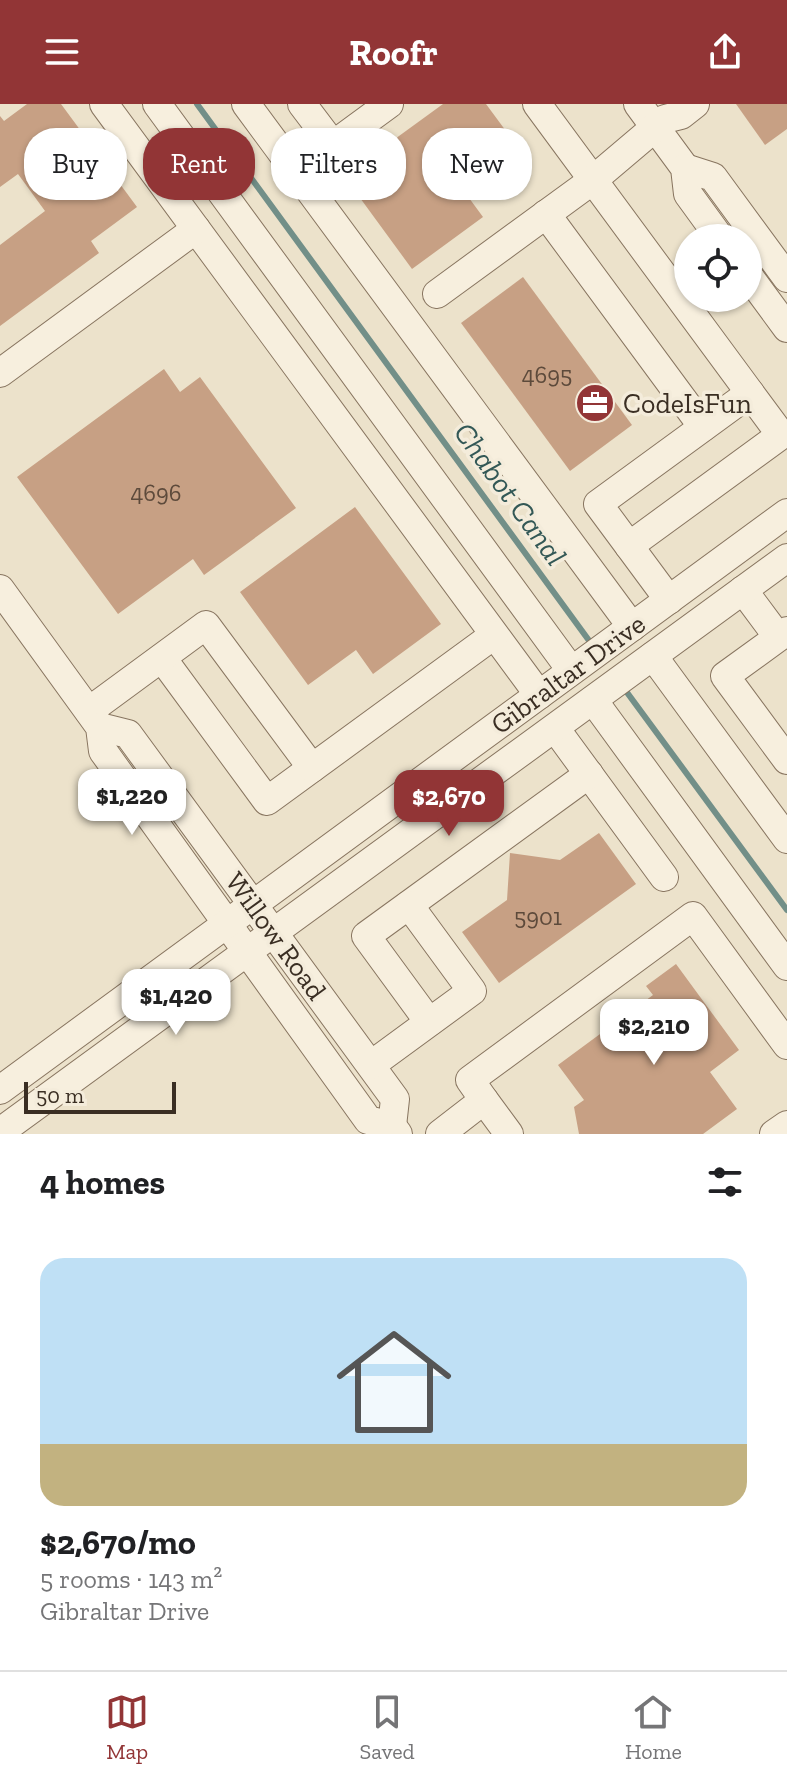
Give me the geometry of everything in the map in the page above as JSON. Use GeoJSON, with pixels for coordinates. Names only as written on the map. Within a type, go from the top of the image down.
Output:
{"type":"FeatureCollection","features":[{"type":"Feature","properties":{"kind":"street"},"geometry":{"type":"LineString","coordinates":[[104,104],[539,695]]}},
{"type":"Feature","properties":{"kind":"street"},"geometry":{"type":"LineString","coordinates":[[157,104],[571,670]]}},
{"type":"Feature","properties":{"kind":"street"},"geometry":{"type":"LineString","coordinates":[[246,104],[629,630]]}},
{"type":"Feature","properties":{"kind":"street"},"geometry":{"type":"LineString","coordinates":[[302,104],[333,145],[389,104]]}},
{"type":"Feature","properties":{"kind":"street"},"geometry":{"type":"LineString","coordinates":[[537,104],[781,435],[629,546]]}},
{"type":"Feature","properties":{"kind":"street"},"geometry":{"type":"LineString","coordinates":[[656,113],[681,115],[695,104]]}},
{"type":"Feature","properties":{"kind":"street"},"geometry":{"type":"LineString","coordinates":[[437,294],[593,180],[656,113]]}},
{"type":"Feature","properties":{"kind":"street"},"geometry":{"type":"LineString","coordinates":[[656,113],[685,168],[688,194],[710,224]]}},
{"type":"Feature","properties":{"kind":"street"},"geometry":{"type":"LineString","coordinates":[[685,168],[713,177],[783,265]]}},
{"type":"Feature","properties":{"kind":"street"},"geometry":{"type":"LineString","coordinates":[[546,214],[703,427]]}},
{"type":"Feature","properties":{"kind":"street"},"geometry":{"type":"LineString","coordinates":[[0,373],[196,229]]}},
{"type":"Feature","properties":{"kind":"street"},"geometry":{"type":"LineString","coordinates":[[762,294],[787,328]]}},
{"type":"Feature","properties":{"kind":"street"},"geometry":{"type":"LineString","coordinates":[[669,600],[598,504],[750,393]]}},
{"type":"Feature","properties":{"kind":"street","name":"Gibraltar Drive"},"geometry":{"type":"LineString","coordinates":[[0,1090],[787,513]]}},
{"type":"Feature","properties":{"kind":"street","name":"Gibraltar Drive"},"geometry":{"type":"LineString","coordinates":[[0,1132],[787,558]]}},
{"type":"Feature","properties":{"kind":"street","name":"Willow Road"},"geometry":{"type":"LineString","coordinates":[[0,589],[95,719],[103,751],[368,1120],[395,1130],[395,1099],[371,1065],[128,734],[95,719]]}},
{"type":"Feature","properties":{"kind":"street"},"geometry":{"type":"LineString","coordinates":[[743,590],[783,634],[725,676],[787,760]]}},
{"type":"Feature","properties":{"kind":"street"},"geometry":{"type":"LineString","coordinates":[[95,719],[162,658],[206,625],[312,768]]}},
{"type":"Feature","properties":{"kind":"street"},"geometry":{"type":"LineString","coordinates":[[162,658],[267,801],[494,635]]}},
{"type":"Feature","properties":{"kind":"street"},"geometry":{"type":"LineString","coordinates":[[650,658],[787,839]]}},
{"type":"Feature","properties":{"kind":"street"},"geometry":{"type":"LineString","coordinates":[[593,700],[787,966]]}},
{"type":"Feature","properties":{"kind":"street"},"geometry":{"type":"LineString","coordinates":[[555,728],[664,877]]}},
{"type":"Feature","properties":{"kind":"street"},"geometry":{"type":"LineString","coordinates":[[429,1022],[366,936],[589,774]]}},
{"type":"Feature","properties":{"kind":"street"},"geometry":{"type":"LineString","coordinates":[[371,1065],[472,991],[409,905]]}},
{"type":"Feature","properties":{"kind":"street"},"geometry":{"type":"LineString","coordinates":[[509,1134],[470,1080],[693,916],[787,1045]]}},
{"type":"Feature","properties":{"kind":"street"},"geometry":{"type":"LineString","coordinates":[[440,1134],[484,1100]]}},
{"type":"Feature","properties":{"kind":"street"},"geometry":{"type":"LineString","coordinates":[[774,1134],[787,1125]]}},
{"type":"Feature","properties":{"kind":"building"},"geometry":{"type":"Polygon","coordinates":[[[27,104],[61,104],[79,128],[24,128],[24,182],[18,174],[0,187],[0,116],[4,121],[27,104]]]}},
{"type":"Feature","properties":{"kind":"building"},"geometry":{"type":"Polygon","coordinates":[[[443,104],[486,104],[504,128],[422,128],[422,200],[471,200],[483,217],[412,269],[362,200],[406,200],[406,131],[443,104]]]}},
{"type":"Feature","properties":{"kind":"building"},"geometry":{"type":"Polygon","coordinates":[[[736,104],[787,104],[787,129],[765,145],[736,104]]]}},
{"type":"Feature","properties":{"kind":"building"},"geometry":{"type":"Polygon","coordinates":[[[127,193],[137,207],[91,241],[99,253],[0,326],[0,245],[45,211],[37,200],[127,200],[127,193]]]}},
{"type":"Feature","properties":{"kind":"building"},"geometry":{"type":"Polygon","coordinates":[[[523,277],[632,425],[570,471],[461,323],[523,277]]]}},
{"type":"Feature","properties":{"kind":"building"},"geometry":{"type":"Polygon","coordinates":[[[164,369],[180,392],[200,377],[296,508],[204,575],[193,559],[118,614],[17,477],[164,369]]]}},
{"type":"Feature","properties":{"kind":"building"},"geometry":{"type":"Polygon","coordinates":[[[355,507],[441,624],[373,674],[356,650],[308,685],[240,592],[355,507]]]}},
{"type":"Feature","properties":{"kind":"building"},"geometry":{"type":"Polygon","coordinates":[[[599,833],[636,884],[499,983],[462,932],[507,900],[510,853],[560,860],[599,833]]]}},
{"type":"Feature","properties":{"kind":"building"},"geometry":{"type":"Polygon","coordinates":[[[676,964],[739,1050],[710,1072],[737,1109],[703,1134],[579,1134],[574,1107],[584,1100],[558,1065],[653,995],[646,986],[676,964]]]}},
{"type":"Feature","properties":{"kind":"waterway","name":"Chabot Canal"},"geometry":{"type":"LineString","coordinates":[[197,104],[593,646]]}},
{"type":"Feature","properties":{"kind":"waterway","name":"Chabot Canal"},"geometry":{"type":"LineString","coordinates":[[623,687],[787,910]]}},
{"type":"Feature","properties":{"kind":"place","name":"CodeIsFun"},"geometry":{"type":"Point","coordinates":[595,403]}}]}
